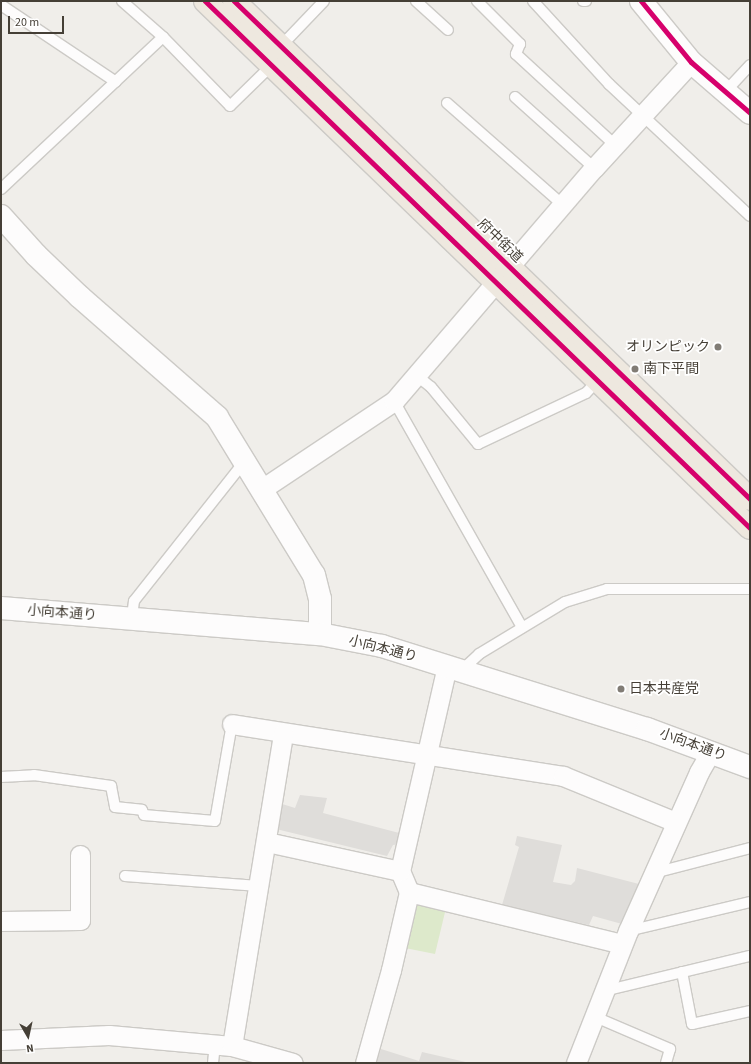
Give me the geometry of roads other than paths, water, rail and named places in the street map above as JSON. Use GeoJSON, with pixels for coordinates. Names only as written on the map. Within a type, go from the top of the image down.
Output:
{"type":"FeatureCollection","features":[{"type":"Feature","properties":{"kind":"highway","name":"府中街道"},"geometry":{"type":"LineString","coordinates":[[205,1],[271,66],[503,274],[750,499]]}},
{"type":"Feature","properties":{"kind":"highway","name":"府中街道"},"geometry":{"type":"LineString","coordinates":[[234,1],[281,46],[503,274],[598,380],[750,528]]}},
{"type":"Feature","properties":{"kind":"street"},"geometry":{"type":"LineString","coordinates":[[641,1],[691,62],[750,113]]}},
{"type":"Feature","properties":{"kind":"street"},"geometry":{"type":"LineString","coordinates":[[262,489],[394,401],[564,205],[594,168],[691,62]]}},
{"type":"Feature","properties":{"kind":"street"},"geometry":{"type":"LineString","coordinates":[[1,216],[36,254],[80,297],[217,417],[314,575],[320,599],[320,634]]}},
{"type":"Feature","properties":{"kind":"street","name":"小向本通り"},"geometry":{"type":"LineString","coordinates":[[1,608],[132,617],[320,634],[382,646],[711,751],[750,767]]}},
{"type":"Feature","properties":{"kind":"street"},"geometry":{"type":"LineString","coordinates":[[365,1063],[391,970],[409,892],[400,871],[426,754],[454,668]]}},
{"type":"Feature","properties":{"kind":"street"},"geometry":{"type":"LineString","coordinates":[[232,724],[563,776],[676,822]]}},
{"type":"Feature","properties":{"kind":"street"},"geometry":{"type":"LineString","coordinates":[[223,1045],[259,886],[283,733]]}},
{"type":"Feature","properties":{"kind":"street"},"geometry":{"type":"LineString","coordinates":[[576,1063],[625,937],[699,772],[711,751]]}},
{"type":"Feature","properties":{"kind":"street"},"geometry":{"type":"LineString","coordinates":[[266,842],[400,871]]}},
{"type":"Feature","properties":{"kind":"street"},"geometry":{"type":"LineString","coordinates":[[1,921],[80,920],[80,855]]}},
{"type":"Feature","properties":{"kind":"street"},"geometry":{"type":"LineString","coordinates":[[409,892],[625,937]]}},
{"type":"Feature","properties":{"kind":"street"},"geometry":{"type":"LineString","coordinates":[[1,1040],[109,1035],[223,1045],[294,1063]]}},
{"type":"Feature","properties":{"kind":"lane"},"geometry":{"type":"LineString","coordinates":[[122,1],[163,37],[230,106],[271,66]]}},
{"type":"Feature","properties":{"kind":"lane"},"geometry":{"type":"LineString","coordinates":[[281,46],[324,1]]}},
{"type":"Feature","properties":{"kind":"lane"},"geometry":{"type":"LineString","coordinates":[[416,1],[448,30]]}},
{"type":"Feature","properties":{"kind":"lane"},"geometry":{"type":"LineString","coordinates":[[476,1],[520,44],[516,54],[615,145]]}},
{"type":"Feature","properties":{"kind":"lane"},"geometry":{"type":"LineString","coordinates":[[533,1],[604,78],[750,216]]}},
{"type":"Feature","properties":{"kind":"lane"},"geometry":{"type":"LineString","coordinates":[[1,5],[116,82]]}},
{"type":"Feature","properties":{"kind":"lane"},"geometry":{"type":"LineString","coordinates":[[1,189],[163,37]]}},
{"type":"Feature","properties":{"kind":"lane"},"geometry":{"type":"LineString","coordinates":[[725,92],[750,65]]}},
{"type":"Feature","properties":{"kind":"lane"},"geometry":{"type":"LineString","coordinates":[[515,97],[594,168]]}},
{"type":"Feature","properties":{"kind":"lane"},"geometry":{"type":"LineString","coordinates":[[447,103],[564,205]]}},
{"type":"Feature","properties":{"kind":"lane"},"geometry":{"type":"LineString","coordinates":[[416,375],[431,387],[478,444],[586,392],[598,380]]}},
{"type":"Feature","properties":{"kind":"lane"},"geometry":{"type":"LineString","coordinates":[[394,401],[522,627]]}},
{"type":"Feature","properties":{"kind":"lane"},"geometry":{"type":"LineString","coordinates":[[132,617],[134,601],[244,461]]}},
{"type":"Feature","properties":{"kind":"lane"},"geometry":{"type":"LineString","coordinates":[[454,668],[566,602],[607,589],[750,589]]}},
{"type":"Feature","properties":{"kind":"lane"},"geometry":{"type":"LineString","coordinates":[[1,777],[34,775],[111,786],[115,807],[142,810],[144,815],[215,821],[232,724]]}},
{"type":"Feature","properties":{"kind":"lane"},"geometry":{"type":"LineString","coordinates":[[654,873],[750,848]]}},
{"type":"Feature","properties":{"kind":"lane"},"geometry":{"type":"LineString","coordinates":[[125,876],[259,886]]}},
{"type":"Feature","properties":{"kind":"lane"},"geometry":{"type":"LineString","coordinates":[[625,937],[750,902]]}},
{"type":"Feature","properties":{"kind":"lane"},"geometry":{"type":"LineString","coordinates":[[603,991],[750,956]]}},
{"type":"Feature","properties":{"kind":"lane"},"geometry":{"type":"LineString","coordinates":[[682,972],[692,1024],[750,1011]]}},
{"type":"Feature","properties":{"kind":"lane"},"geometry":{"type":"LineString","coordinates":[[593,1016],[670,1049],[666,1063]]}},
{"type":"Feature","properties":{"kind":"lane"},"geometry":{"type":"LineString","coordinates":[[213,1063],[223,1045]]}},
{"type":"Feature","properties":{"kind":"place","name":"オリンピック"},"geometry":{"type":"Point","coordinates":[718,347]}},
{"type":"Feature","properties":{"kind":"place","name":"南下平間"},"geometry":{"type":"Point","coordinates":[635,369]}},
{"type":"Feature","properties":{"kind":"place","name":"日本共産党"},"geometry":{"type":"Point","coordinates":[621,689]}}]}
